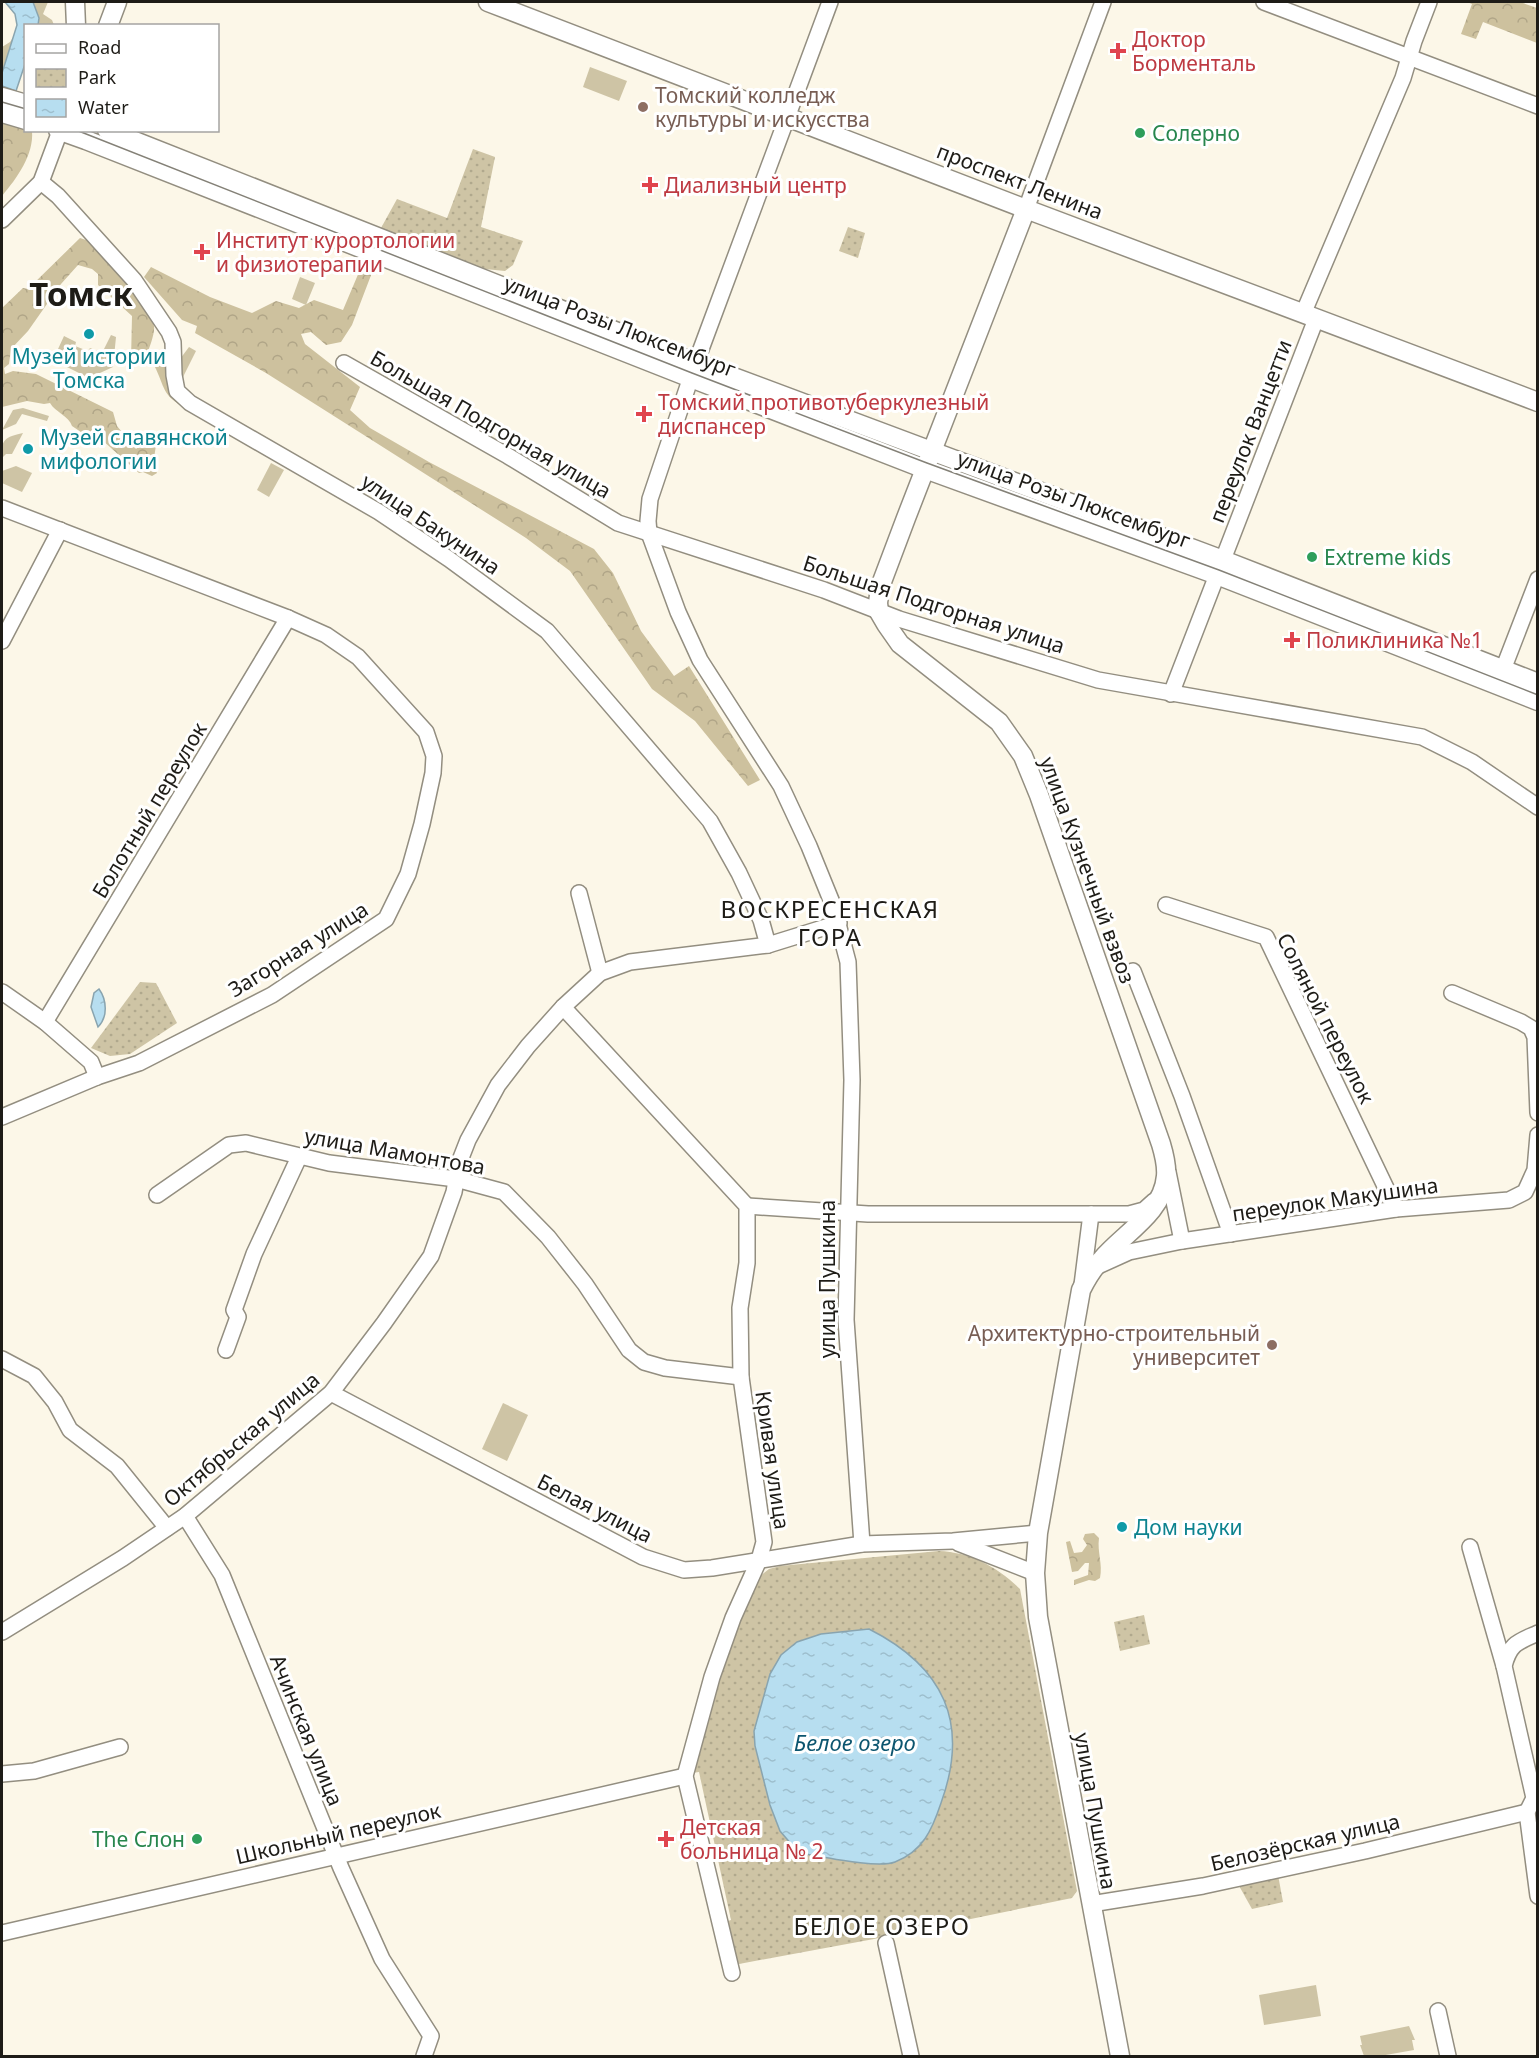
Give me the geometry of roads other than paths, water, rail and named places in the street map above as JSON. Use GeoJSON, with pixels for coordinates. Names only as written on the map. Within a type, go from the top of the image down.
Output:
{"type":"FeatureCollection","features":[{"type":"Feature","properties":{"kind":"main road"},"geometry":{"type":"LineString","coordinates":[[75,2],[77,24]]}},
{"type":"Feature","properties":{"kind":"main road"},"geometry":{"type":"LineString","coordinates":[[109,24],[117,2]]}},
{"type":"Feature","properties":{"kind":"main road","name":"проспект Ленина"},"geometry":{"type":"LineString","coordinates":[[488,2],[1026,209],[1538,402]]}},
{"type":"Feature","properties":{"kind":"main road"},"geometry":{"type":"LineString","coordinates":[[2,97],[24,103]]}},
{"type":"Feature","properties":{"kind":"main road"},"geometry":{"type":"LineString","coordinates":[[2,113],[24,119]]}},
{"type":"Feature","properties":{"kind":"main road","name":"улица Розы Люксембург"},"geometry":{"type":"LineString","coordinates":[[62,132],[1220,568],[1500,677],[1538,700]]}},
{"type":"Feature","properties":{"kind":"main road","name":"улица Розы Люксембург"},"geometry":{"type":"LineString","coordinates":[[112,132],[693,371]]}},
{"type":"Feature","properties":{"kind":"main road"},"geometry":{"type":"LineString","coordinates":[[879,612],[880,587],[1026,209]]}},
{"type":"Feature","properties":{"kind":"main road","name":"улица Кузнечный взвоз"},"geometry":{"type":"LineString","coordinates":[[879,612],[900,644],[999,722],[1023,756],[1039,795],[1165,1160]]}},
{"type":"Feature","properties":{"kind":"main road","name":"улица Розы Люксембург"},"geometry":{"type":"LineString","coordinates":[[1500,677],[1538,683]]}},
{"type":"Feature","properties":{"kind":"main road"},"geometry":{"type":"LineString","coordinates":[[1081,1290],[1094,1268],[1155,1206],[1162,1193],[1166,1176],[1165,1160]]}},
{"type":"Feature","properties":{"kind":"main road","name":"улица Пушкина"},"geometry":{"type":"LineString","coordinates":[[1081,1290],[1038,1533],[1035,1573],[1038,1617],[1120,2056]]}},
{"type":"Feature","properties":{"kind":"street"},"geometry":{"type":"LineString","coordinates":[[649,533],[650,500],[693,371],[830,2]]}},
{"type":"Feature","properties":{"kind":"street"},"geometry":{"type":"LineString","coordinates":[[1026,209],[1103,2]]}},
{"type":"Feature","properties":{"kind":"street"},"geometry":{"type":"LineString","coordinates":[[1264,2],[1538,106]]}},
{"type":"Feature","properties":{"kind":"street","name":"переулок Ванцетти"},"geometry":{"type":"LineString","coordinates":[[1171,694],[1220,568],[1310,316],[1403,78],[1429,2]]}},
{"type":"Feature","properties":{"kind":"street"},"geometry":{"type":"LineString","coordinates":[[2,220],[41,182],[59,132]]}},
{"type":"Feature","properties":{"kind":"street","name":"улица Бакунина"},"geometry":{"type":"LineString","coordinates":[[41,182],[58,196],[134,280],[169,332],[173,342],[177,391],[183,397],[379,512],[449,559],[547,631],[710,821],[748,891],[761,920],[768,945]]}},
{"type":"Feature","properties":{"kind":"street","name":"Большая Подгорная улица"},"geometry":{"type":"LineString","coordinates":[[344,363],[508,456],[618,523],[824,590],[899,620],[1098,680],[1422,737],[1472,762],[1538,807]]}},
{"type":"Feature","properties":{"kind":"street","name":"Загорная улица"},"geometry":{"type":"LineString","coordinates":[[2,508],[288,618],[326,635],[358,657],[426,732],[434,756],[433,773],[422,824],[408,874],[386,919],[272,994],[139,1063],[97,1077],[2,1117]]}},
{"type":"Feature","properties":{"kind":"street"},"geometry":{"type":"LineString","coordinates":[[2,641],[60,530]]}},
{"type":"Feature","properties":{"kind":"street","name":"улица Пушкина"},"geometry":{"type":"LineString","coordinates":[[649,533],[678,612],[700,660],[781,786],[809,846],[839,923],[848,962],[852,1080],[846,1320],[862,1544]]}},
{"type":"Feature","properties":{"kind":"street"},"geometry":{"type":"LineString","coordinates":[[1500,677],[1538,579]]}},
{"type":"Feature","properties":{"kind":"street","name":"Болотный переулок"},"geometry":{"type":"LineString","coordinates":[[45,1022],[288,618]]}},
{"type":"Feature","properties":{"kind":"street"},"geometry":{"type":"LineString","coordinates":[[579,893],[600,973]]}},
{"type":"Feature","properties":{"kind":"street","name":"Соляной переулок"},"geometry":{"type":"LineString","coordinates":[[1166,905],[1266,937],[1396,1209]]}},
{"type":"Feature","properties":{"kind":"street","name":"Октябрьская улица"},"geometry":{"type":"LineString","coordinates":[[2,1632],[123,1558],[185,1516],[331,1393],[431,1256],[454,1191],[459,1163],[468,1140],[498,1085],[563,1006],[600,973],[630,962],[768,945],[839,923]]}},
{"type":"Feature","properties":{"kind":"street"},"geometry":{"type":"LineString","coordinates":[[1133,971],[1221,1201],[1230,1234]]}},
{"type":"Feature","properties":{"kind":"street"},"geometry":{"type":"LineString","coordinates":[[2,992],[45,1022],[91,1062],[97,1077]]}},
{"type":"Feature","properties":{"kind":"street"},"geometry":{"type":"LineString","coordinates":[[1452,993],[1531,1028],[1535,1037],[1538,1113]]}},
{"type":"Feature","properties":{"kind":"street"},"geometry":{"type":"LineString","coordinates":[[563,1006],[747,1206],[868,1214],[1129,1214],[1144,1210],[1162,1193]]}},
{"type":"Feature","properties":{"kind":"street","name":"переулок Макушина"},"geometry":{"type":"LineString","coordinates":[[1094,1268],[1129,1252],[1182,1241],[1396,1209],[1509,1200],[1525,1192],[1535,1170],[1538,1135]]}},
{"type":"Feature","properties":{"kind":"street","name":"улица Мамонтова"},"geometry":{"type":"LineString","coordinates":[[157,1195],[229,1144],[246,1143],[329,1163],[456,1179],[504,1192],[548,1237],[585,1284],[628,1350],[644,1362],[665,1368],[741,1377]]}},
{"type":"Feature","properties":{"kind":"street"},"geometry":{"type":"LineString","coordinates":[[226,1350],[238,1317],[234,1310],[254,1254],[299,1156]]}},
{"type":"Feature","properties":{"kind":"street"},"geometry":{"type":"LineString","coordinates":[[1165,1160],[1182,1241]]}},
{"type":"Feature","properties":{"kind":"street","name":"Кривая улица"},"geometry":{"type":"LineString","coordinates":[[732,1973],[685,1776],[716,1667],[740,1599],[759,1560],[764,1542],[741,1377],[740,1308],[747,1263],[747,1206]]}},
{"type":"Feature","properties":{"kind":"street"},"geometry":{"type":"LineString","coordinates":[[1081,1290],[1091,1214]]}},
{"type":"Feature","properties":{"kind":"street"},"geometry":{"type":"LineString","coordinates":[[2,1359],[34,1376],[55,1402],[70,1430],[117,1466],[166,1528]]}},
{"type":"Feature","properties":{"kind":"street","name":"Белая улица"},"geometry":{"type":"LineString","coordinates":[[331,1393],[643,1557],[684,1570],[712,1568],[862,1544]]}},
{"type":"Feature","properties":{"kind":"street","name":"Ачинская улица"},"geometry":{"type":"LineString","coordinates":[[185,1516],[222,1575],[336,1855],[382,1959],[431,2036],[424,2056]]}},
{"type":"Feature","properties":{"kind":"street"},"geometry":{"type":"LineString","coordinates":[[862,1544],[952,1541],[1038,1533]]}},
{"type":"Feature","properties":{"kind":"street"},"geometry":{"type":"LineString","coordinates":[[952,1541],[1035,1573]]}},
{"type":"Feature","properties":{"kind":"street"},"geometry":{"type":"LineString","coordinates":[[1470,1548],[1532,1759],[1534,1798],[1527,1812],[1538,1896]]}},
{"type":"Feature","properties":{"kind":"street"},"geometry":{"type":"LineString","coordinates":[[1504,1666],[1508,1652],[1515,1643],[1538,1633]]}},
{"type":"Feature","properties":{"kind":"street"},"geometry":{"type":"LineString","coordinates":[[2,1774],[34,1771],[120,1747]]}},
{"type":"Feature","properties":{"kind":"street","name":"Школьный переулок"},"geometry":{"type":"LineString","coordinates":[[2,1933],[685,1776]]}},
{"type":"Feature","properties":{"kind":"street","name":"Белозёрская улица"},"geometry":{"type":"LineString","coordinates":[[1090,1904],[1158,1895],[1365,1851],[1527,1812]]}},
{"type":"Feature","properties":{"kind":"street"},"geometry":{"type":"LineString","coordinates":[[886,1943],[911,2056]]}},
{"type":"Feature","properties":{"kind":"street"},"geometry":{"type":"LineString","coordinates":[[1438,2011],[1448,2056]]}},
{"type":"Feature","properties":{"kind":"water"},"geometry":{"type":"Polygon","coordinates":[[[5,2],[33,2],[39,18],[38,24],[24,24],[24,67],[16,91],[2,86],[2,73],[17,25],[15,14],[5,2]]]}},
{"type":"Feature","properties":{"kind":"water"},"geometry":{"type":"Polygon","coordinates":[[[99,989],[104,998],[105,1013],[98,1027],[91,1007],[94,993],[99,989]]]}},
{"type":"Feature","properties":{"kind":"water","name":"Белое озеро"},"geometry":{"type":"Polygon","coordinates":[[[869,1629],[895,1644],[916,1661],[932,1680],[944,1700],[951,1723],[953,1747],[949,1774],[930,1831],[913,1852],[887,1864],[862,1863],[799,1853],[780,1831],[770,1805],[755,1746],[754,1731],[770,1674],[781,1655],[797,1642],[821,1634],[869,1629]]]}},
{"type":"Feature","properties":{"kind":"tram line"},"geometry":{"type":"LineString","coordinates":[[2,102],[24,108]]}},
{"type":"Feature","properties":{"kind":"tram line"},"geometry":{"type":"LineString","coordinates":[[81,132],[692,373],[927,463],[1219,570],[1538,695]]}},
{"type":"Feature","properties":{"kind":"place","name":"Доктор Борменталь"},"geometry":{"type":"Point","coordinates":[1118,51]}},
{"type":"Feature","properties":{"kind":"place","name":"Томский колледж культуры и искусства"},"geometry":{"type":"Point","coordinates":[643,107]}},
{"type":"Feature","properties":{"kind":"place","name":"Солерно"},"geometry":{"type":"Point","coordinates":[1140,133]}},
{"type":"Feature","properties":{"kind":"place","name":"Диализный центр"},"geometry":{"type":"Point","coordinates":[650,185]}},
{"type":"Feature","properties":{"kind":"place","name":"Институт курортологии и физиотерапии"},"geometry":{"type":"Point","coordinates":[202,252]}},
{"type":"Feature","properties":{"kind":"place","name":"Музей истории Томска"},"geometry":{"type":"Point","coordinates":[89,334]}},
{"type":"Feature","properties":{"kind":"place","name":"Томский противотуберкулезный диспансер"},"geometry":{"type":"Point","coordinates":[644,414]}},
{"type":"Feature","properties":{"kind":"place","name":"Музей славянской мифологии"},"geometry":{"type":"Point","coordinates":[28,449]}},
{"type":"Feature","properties":{"kind":"place","name":"Extreme kids"},"geometry":{"type":"Point","coordinates":[1312,557]}},
{"type":"Feature","properties":{"kind":"place","name":"Поликлиника №1"},"geometry":{"type":"Point","coordinates":[1292,640]}},
{"type":"Feature","properties":{"kind":"place","name":"Архитектурно-строительный университет"},"geometry":{"type":"Point","coordinates":[1272,1345]}},
{"type":"Feature","properties":{"kind":"place","name":"Дом науки"},"geometry":{"type":"Point","coordinates":[1122,1527]}},
{"type":"Feature","properties":{"kind":"place","name":"The Слон"},"geometry":{"type":"Point","coordinates":[197,1839]}},
{"type":"Feature","properties":{"kind":"place","name":"Детская больница № 2"},"geometry":{"type":"Point","coordinates":[666,1839]}},
{"type":"Feature","properties":{"kind":"district","name":"Томск"},"geometry":{"type":"Point","coordinates":[81,293]}},
{"type":"Feature","properties":{"kind":"district","name":"ВОСКРЕСЕНСКАЯ ГОРА"},"geometry":{"type":"Point","coordinates":[830,922]}},
{"type":"Feature","properties":{"kind":"district","name":"БЕЛОЕ ОЗЕРО"},"geometry":{"type":"Point","coordinates":[882,1925]}}]}
